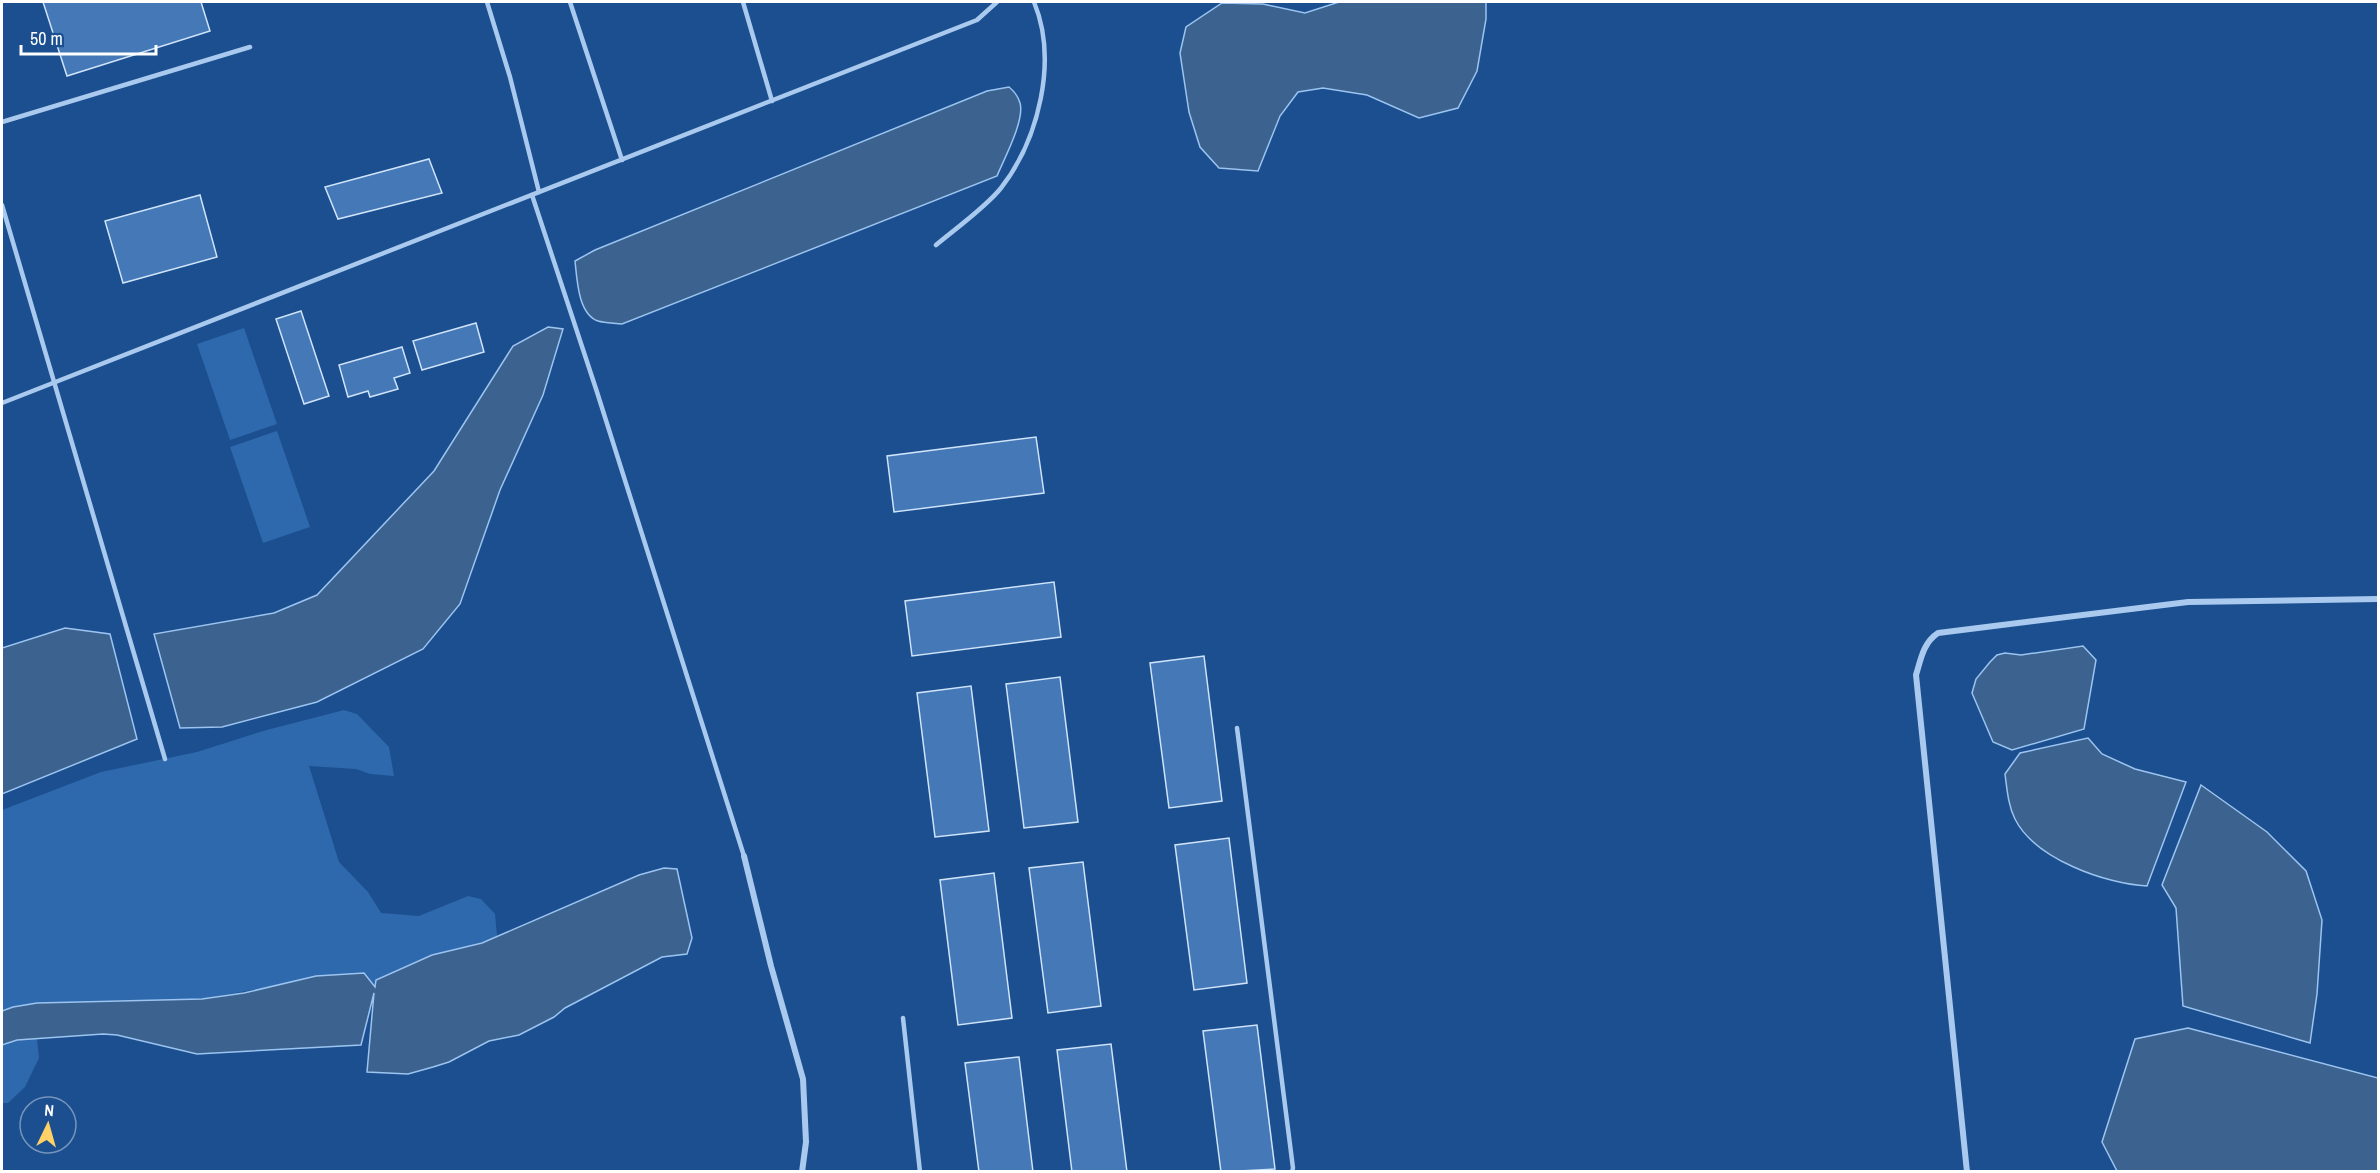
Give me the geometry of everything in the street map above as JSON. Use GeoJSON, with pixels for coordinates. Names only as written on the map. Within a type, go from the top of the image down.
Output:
{"type":"FeatureCollection","features":[{"type":"Feature","properties":{"kind":"street"},"geometry":{"type":"LineString","coordinates":[[1967,1172],[1916,675],[1922,653],[1930,639],[1938,633],[2188,602],[2379,599]]}},
{"type":"Feature","properties":{"kind":"street"},"geometry":{"type":"LineString","coordinates":[[744,856],[771,966],[803,1079],[806,1142],[802,1172]]}},
{"type":"Feature","properties":{"kind":"lane"},"geometry":{"type":"LineString","coordinates":[[487,2],[510,77],[539,192]]}},
{"type":"Feature","properties":{"kind":"lane"},"geometry":{"type":"LineString","coordinates":[[570,2],[622,160]]}},
{"type":"Feature","properties":{"kind":"lane"},"geometry":{"type":"LineString","coordinates":[[743,2],[772,101]]}},
{"type":"Feature","properties":{"kind":"lane"},"geometry":{"type":"LineString","coordinates":[[2,403],[977,20],[997,2]]}},
{"type":"Feature","properties":{"kind":"lane"},"geometry":{"type":"LineString","coordinates":[[936,245],[1000,189],[1018,162],[1030,137],[1042,86],[1044,61],[1039,14],[1034,2]]}},
{"type":"Feature","properties":{"kind":"lane"},"geometry":{"type":"LineString","coordinates":[[2,122],[250,47]]}},
{"type":"Feature","properties":{"kind":"lane"},"geometry":{"type":"LineString","coordinates":[[532,195],[744,856]]}},
{"type":"Feature","properties":{"kind":"lane"},"geometry":{"type":"LineString","coordinates":[[2,205],[165,759]]}},
{"type":"Feature","properties":{"kind":"lane"},"geometry":{"type":"LineString","coordinates":[[1237,728],[1292,1172]]}},
{"type":"Feature","properties":{"kind":"lane"},"geometry":{"type":"LineString","coordinates":[[903,1018],[920,1172]]}},
{"type":"Feature","properties":{"kind":"shaded area"},"geometry":{"type":"Polygon","coordinates":[[[1339,2],[1486,2],[1486,19],[1477,71],[1458,108],[1419,118],[1367,95],[1323,88],[1298,92],[1280,116],[1258,171],[1219,168],[1200,147],[1189,112],[1180,53],[1186,27],[1222,3],[1263,4],[1305,13],[1339,2]]]}},
{"type":"Feature","properties":{"kind":"shaded area"},"geometry":{"type":"Polygon","coordinates":[[[1009,87],[1020,103],[1020,119],[997,176],[622,324],[598,321],[591,317],[582,304],[575,261],[595,250],[987,91],[1009,87]]]}},
{"type":"Feature","properties":{"kind":"shaded area"},"geometry":{"type":"Polygon","coordinates":[[[548,327],[563,329],[543,395],[500,490],[460,604],[423,649],[317,702],[222,727],[180,728],[154,634],[274,613],[317,595],[434,471],[513,346],[548,327]]]}},
{"type":"Feature","properties":{"kind":"shaded area"},"geometry":{"type":"Polygon","coordinates":[[[244,328],[277,424],[230,440],[197,344],[244,328]]]}},
{"type":"Feature","properties":{"kind":"shaded area"},"geometry":{"type":"Polygon","coordinates":[[[277,431],[310,527],[263,543],[230,447],[277,431]]]}},
{"type":"Feature","properties":{"kind":"shaded area"},"geometry":{"type":"Polygon","coordinates":[[[65,628],[110,634],[137,739],[2,794],[2,648],[65,628]]]}},
{"type":"Feature","properties":{"kind":"shaded area"},"geometry":{"type":"Polygon","coordinates":[[[2083,646],[2096,660],[2084,729],[2012,750],[1993,742],[1972,693],[1976,679],[1990,662],[1997,655],[2005,653],[2021,655],[2083,646]]]}},
{"type":"Feature","properties":{"kind":"shaded area"},"geometry":{"type":"Polygon","coordinates":[[[344,710],[357,714],[389,747],[394,776],[370,774],[356,769],[309,766],[339,862],[368,892],[381,913],[419,916],[468,896],[481,899],[495,914],[497,936],[418,961],[376,980],[375,987],[364,973],[202,999],[89,1001],[13,1007],[2,1011],[2,810],[101,772],[197,752],[263,731],[344,710]]]}},
{"type":"Feature","properties":{"kind":"shaded area"},"geometry":{"type":"Polygon","coordinates":[[[2088,738],[2102,754],[2135,769],[2186,782],[2147,886],[2112,880],[2073,867],[2038,846],[2025,833],[2013,814],[2005,774],[2020,753],[2088,738]]]}},
{"type":"Feature","properties":{"kind":"shaded area"},"geometry":{"type":"Polygon","coordinates":[[[2201,785],[2267,832],[2306,871],[2322,920],[2317,994],[2310,1043],[2183,1006],[2176,908],[2162,885],[2201,785]]]}},
{"type":"Feature","properties":{"kind":"shaded area"},"geometry":{"type":"Polygon","coordinates":[[[664,868],[677,869],[692,938],[687,954],[662,957],[519,1035],[489,1041],[449,1062],[408,1074],[367,1072],[374,993],[361,1045],[197,1054],[117,1035],[103,1034],[17,1040],[2,1045],[2,1011],[37,1003],[202,999],[244,993],[316,976],[364,973],[375,987],[376,980],[432,955],[482,943],[639,875],[664,868]]]}},
{"type":"Feature","properties":{"kind":"shaded area"},"geometry":{"type":"Polygon","coordinates":[[[2188,1028],[2378,1078],[2378,1171],[2117,1171],[2102,1142],[2135,1039],[2188,1028]]]}},
{"type":"Feature","properties":{"kind":"shaded area"},"geometry":{"type":"Polygon","coordinates":[[[37,1039],[39,1058],[25,1087],[8,1103],[2,1103],[2,1045],[17,1040],[37,1039]]]}},
{"type":"Feature","properties":{"kind":"building"},"geometry":{"type":"Polygon","coordinates":[[[43,2],[201,2],[210,31],[67,76],[43,2]]]}},
{"type":"Feature","properties":{"kind":"building"},"geometry":{"type":"Polygon","coordinates":[[[429,159],[442,193],[338,219],[325,187],[429,159]]]}},
{"type":"Feature","properties":{"kind":"building"},"geometry":{"type":"Polygon","coordinates":[[[200,195],[217,257],[123,283],[105,221],[200,195]]]}},
{"type":"Feature","properties":{"kind":"building"},"geometry":{"type":"Polygon","coordinates":[[[301,311],[329,396],[304,404],[276,319],[301,311]]]}},
{"type":"Feature","properties":{"kind":"building"},"geometry":{"type":"Polygon","coordinates":[[[476,323],[484,352],[422,370],[413,341],[476,323]]]}},
{"type":"Feature","properties":{"kind":"building"},"geometry":{"type":"Polygon","coordinates":[[[402,347],[410,373],[394,378],[398,389],[370,397],[368,391],[348,397],[339,365],[402,347]]]}},
{"type":"Feature","properties":{"kind":"building"},"geometry":{"type":"Polygon","coordinates":[[[1036,437],[1044,493],[894,512],[887,456],[1036,437]]]}},
{"type":"Feature","properties":{"kind":"building"},"geometry":{"type":"Polygon","coordinates":[[[1054,582],[1061,637],[912,656],[905,601],[1054,582]]]}},
{"type":"Feature","properties":{"kind":"building"},"geometry":{"type":"Polygon","coordinates":[[[1204,656],[1222,801],[1169,808],[1150,663],[1204,656]]]}},
{"type":"Feature","properties":{"kind":"building"},"geometry":{"type":"Polygon","coordinates":[[[1060,677],[1078,822],[1024,828],[1006,684],[1060,677]]]}},
{"type":"Feature","properties":{"kind":"building"},"geometry":{"type":"Polygon","coordinates":[[[971,686],[989,831],[935,837],[917,693],[971,686]]]}},
{"type":"Feature","properties":{"kind":"building"},"geometry":{"type":"Polygon","coordinates":[[[1229,838],[1247,983],[1194,990],[1175,845],[1229,838]]]}},
{"type":"Feature","properties":{"kind":"building"},"geometry":{"type":"Polygon","coordinates":[[[1083,862],[1101,1006],[1048,1013],[1029,868],[1083,862]]]}},
{"type":"Feature","properties":{"kind":"building"},"geometry":{"type":"Polygon","coordinates":[[[994,873],[1012,1018],[958,1025],[940,880],[994,873]]]}},
{"type":"Feature","properties":{"kind":"building"},"geometry":{"type":"Polygon","coordinates":[[[1257,1025],[1275,1169],[1221,1172],[1203,1031],[1257,1025]]]}},
{"type":"Feature","properties":{"kind":"building"},"geometry":{"type":"Polygon","coordinates":[[[1111,1044],[1127,1172],[1072,1172],[1057,1050],[1111,1044]]]}},
{"type":"Feature","properties":{"kind":"building"},"geometry":{"type":"Polygon","coordinates":[[[1019,1057],[1033,1172],[979,1172],[965,1063],[1019,1057]]]}}]}
